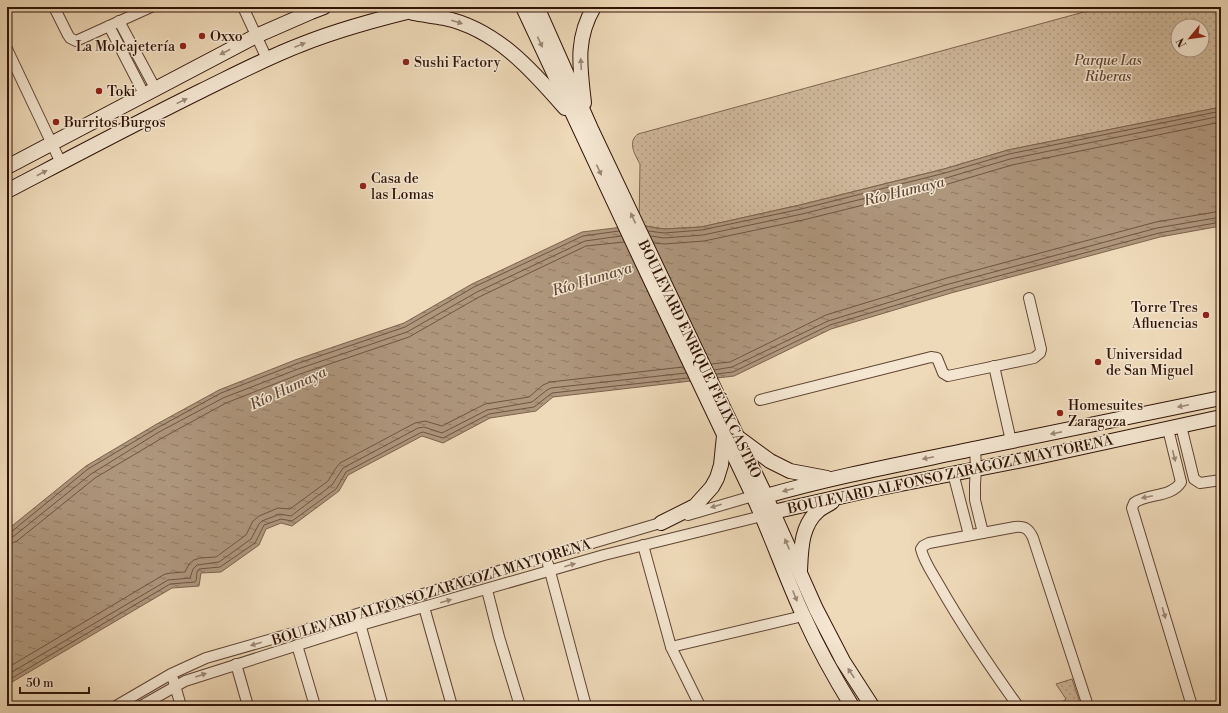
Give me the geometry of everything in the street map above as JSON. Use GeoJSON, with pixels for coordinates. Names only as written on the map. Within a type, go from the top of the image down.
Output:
{"type":"FeatureCollection","features":[{"type":"Feature","properties":{"kind":"main road"},"geometry":{"type":"LineString","coordinates":[[7,167],[256,36],[324,7]]}},
{"type":"Feature","properties":{"kind":"main road"},"geometry":{"type":"LineString","coordinates":[[7,191],[167,108],[267,59],[330,34],[405,12],[428,7]]}},
{"type":"Feature","properties":{"kind":"main road","name":"BOULEVARD ENRIQUE FÉLIX CASTRO"},"geometry":{"type":"LineString","coordinates":[[524,7],[580,118],[767,514],[800,575],[843,662],[872,706]]}},
{"type":"Feature","properties":{"kind":"main road","name":"BOULEVARD ENRIQUE FÉLIX CASTRO"},"geometry":{"type":"LineString","coordinates":[[537,7],[580,118]]}},
{"type":"Feature","properties":{"kind":"main road"},"geometry":{"type":"LineString","coordinates":[[580,118],[581,42],[586,22],[594,7]]}},
{"type":"Feature","properties":{"kind":"main road"},"geometry":{"type":"LineString","coordinates":[[405,12],[449,19],[475,29],[492,38],[511,52],[580,118]]}},
{"type":"Feature","properties":{"kind":"main road","name":"BOULEVARD ALFONSO ZARAGOZA MAYTORENA"},"geometry":{"type":"LineString","coordinates":[[759,496],[931,457],[1221,398]]}},
{"type":"Feature","properties":{"kind":"main road","name":"BOULEVARD ALFONSO ZARAGOZA MAYTORENA"},"geometry":{"type":"LineString","coordinates":[[767,514],[953,472],[1028,459],[1221,417]]}},
{"type":"Feature","properties":{"kind":"main road"},"geometry":{"type":"LineString","coordinates":[[661,523],[695,506],[712,487],[730,436],[770,461],[790,471],[834,479]]}},
{"type":"Feature","properties":{"kind":"main road"},"geometry":{"type":"LineString","coordinates":[[800,575],[801,544],[809,522],[818,511],[841,497]]}},
{"type":"Feature","properties":{"kind":"main road","name":"BOULEVARD ENRIQUE FÉLIX CASTRO"},"geometry":{"type":"LineString","coordinates":[[767,514],[803,616],[824,660],[852,706]]}},
{"type":"Feature","properties":{"kind":"street"},"geometry":{"type":"LineString","coordinates":[[54,7],[68,35],[76,41],[151,7]]}},
{"type":"Feature","properties":{"kind":"street"},"geometry":{"type":"LineString","coordinates":[[243,7],[267,59]]}},
{"type":"Feature","properties":{"kind":"street"},"geometry":{"type":"LineString","coordinates":[[119,21],[149,91]]}},
{"type":"Feature","properties":{"kind":"street"},"geometry":{"type":"LineString","coordinates":[[109,26],[149,91]]}},
{"type":"Feature","properties":{"kind":"street"},"geometry":{"type":"LineString","coordinates":[[7,49],[60,163]]}},
{"type":"Feature","properties":{"kind":"street"},"geometry":{"type":"LineString","coordinates":[[760,400],[932,357],[937,358],[943,373],[948,376],[1034,358],[1040,353],[1041,349],[1029,298]]}},
{"type":"Feature","properties":{"kind":"street"},"geometry":{"type":"LineString","coordinates":[[994,366],[1011,441]]}},
{"type":"Feature","properties":{"kind":"street"},"geometry":{"type":"LineString","coordinates":[[1174,427],[1194,479],[1200,483],[1221,480]]}},
{"type":"Feature","properties":{"kind":"street"},"geometry":{"type":"LineString","coordinates":[[1174,427],[1181,482],[1178,487],[1170,492],[1140,499],[1134,502],[1132,508],[1192,706]]}},
{"type":"Feature","properties":{"kind":"street"},"geometry":{"type":"LineString","coordinates":[[975,449],[976,468],[974,484],[983,533]]}},
{"type":"Feature","properties":{"kind":"street"},"geometry":{"type":"LineString","coordinates":[[953,472],[968,535]]}},
{"type":"Feature","properties":{"kind":"street","name":"BOULEVARD ALFONSO ZARAGOZA MAYTORENA"},"geometry":{"type":"LineString","coordinates":[[116,706],[171,674],[193,663],[217,655],[357,615],[545,557],[759,496]]}},
{"type":"Feature","properties":{"kind":"street"},"geometry":{"type":"LineString","coordinates":[[961,504],[976,500]]}},
{"type":"Feature","properties":{"kind":"street","name":"BOULEVARD ALFONSO ZARAGOZA MAYTORENA"},"geometry":{"type":"LineString","coordinates":[[141,706],[185,681],[361,625],[643,545],[767,514]]}},
{"type":"Feature","properties":{"kind":"street"},"geometry":{"type":"LineString","coordinates":[[1018,706],[945,595],[924,559],[921,550],[929,543],[1021,526],[1026,527],[1030,532],[1088,706]]}},
{"type":"Feature","properties":{"kind":"street"},"geometry":{"type":"LineString","coordinates":[[643,545],[671,647],[700,706]]}},
{"type":"Feature","properties":{"kind":"street"},"geometry":{"type":"LineString","coordinates":[[545,557],[586,706]]}},
{"type":"Feature","properties":{"kind":"street"},"geometry":{"type":"LineString","coordinates":[[486,590],[520,706]]}},
{"type":"Feature","properties":{"kind":"street"},"geometry":{"type":"LineString","coordinates":[[424,607],[452,706]]}},
{"type":"Feature","properties":{"kind":"street"},"geometry":{"type":"LineString","coordinates":[[357,615],[383,706]]}},
{"type":"Feature","properties":{"kind":"street"},"geometry":{"type":"LineString","coordinates":[[671,647],[803,616]]}},
{"type":"Feature","properties":{"kind":"street"},"geometry":{"type":"LineString","coordinates":[[297,645],[315,706]]}},
{"type":"Feature","properties":{"kind":"street"},"geometry":{"type":"LineString","coordinates":[[236,664],[248,706]]}},
{"type":"Feature","properties":{"kind":"street"},"geometry":{"type":"LineString","coordinates":[[171,674],[181,706]]}},
{"type":"Feature","properties":{"kind":"green space","name":"Parque Las Riberas"},"geometry":{"type":"Polygon","coordinates":[[[1102,7],[1221,7],[1221,107],[1008,150],[944,169],[800,205],[701,227],[664,229],[639,225],[640,164],[634,153],[632,145],[638,134],[1102,7]]]}},
{"type":"Feature","properties":{"kind":"green space"},"geometry":{"type":"Polygon","coordinates":[[[1072,679],[1081,706],[1057,706],[1066,699],[1056,684],[1072,679]]]}},
{"type":"Feature","properties":{"kind":"water","name":"Río Humaya"},"geometry":{"type":"Polygon","coordinates":[[[1221,107],[1221,226],[1160,237],[951,293],[831,329],[734,376],[553,397],[536,411],[490,418],[443,443],[422,436],[348,475],[339,491],[292,526],[281,523],[266,529],[259,545],[221,572],[201,573],[199,586],[172,588],[7,685],[7,530],[86,466],[155,425],[219,390],[295,360],[404,323],[472,284],[582,232],[639,225],[664,229],[701,227],[800,205],[944,169],[1008,150],[1221,107]]]}},
{"type":"Feature","properties":{"kind":"place","name":"Oxxo"},"geometry":{"type":"Point","coordinates":[202,36]}},
{"type":"Feature","properties":{"kind":"place","name":"La Molcajetería"},"geometry":{"type":"Point","coordinates":[183,46]}},
{"type":"Feature","properties":{"kind":"place","name":"Sushi Factory"},"geometry":{"type":"Point","coordinates":[406,62]}},
{"type":"Feature","properties":{"kind":"place","name":"Toki"},"geometry":{"type":"Point","coordinates":[99,91]}},
{"type":"Feature","properties":{"kind":"place","name":"Burritos Burgos"},"geometry":{"type":"Point","coordinates":[56,122]}},
{"type":"Feature","properties":{"kind":"place","name":"Casa de las Lomas"},"geometry":{"type":"Point","coordinates":[363,186]}},
{"type":"Feature","properties":{"kind":"place","name":"Torre Tres Afluencias"},"geometry":{"type":"Point","coordinates":[1206,315]}},
{"type":"Feature","properties":{"kind":"place","name":"Universidad de San Miguel"},"geometry":{"type":"Point","coordinates":[1098,362]}},
{"type":"Feature","properties":{"kind":"place","name":"Homesuites Zaragoza"},"geometry":{"type":"Point","coordinates":[1060,413]}}]}
